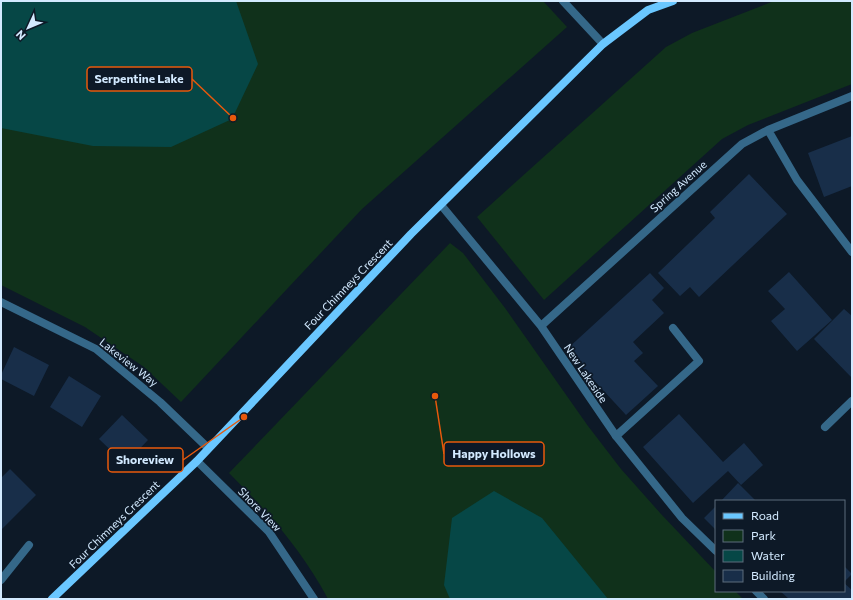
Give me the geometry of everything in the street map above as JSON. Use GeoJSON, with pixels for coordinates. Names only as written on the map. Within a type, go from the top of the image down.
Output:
{"type":"FeatureCollection","features":[{"type":"Feature","properties":{"kind":"street"},"geometry":{"type":"LineString","coordinates":[[563,1],[603,44]]}},
{"type":"Feature","properties":{"kind":"street","name":"Four Chimneys Crescent"},"geometry":{"type":"LineString","coordinates":[[54,598],[197,461],[406,240],[603,44],[648,10],[673,1]]}},
{"type":"Feature","properties":{"kind":"street","name":"Spring Avenue"},"geometry":{"type":"LineString","coordinates":[[541,326],[742,144],[768,130],[852,96]]}},
{"type":"Feature","properties":{"kind":"street"},"geometry":{"type":"LineString","coordinates":[[768,130],[797,180],[852,252]]}},
{"type":"Feature","properties":{"kind":"street","name":"New Lakeside"},"geometry":{"type":"LineString","coordinates":[[441,205],[541,326],[616,436],[682,518],[715,550]]}},
{"type":"Feature","properties":{"kind":"street","name":"Lakeview Way"},"geometry":{"type":"LineString","coordinates":[[1,302],[96,349],[160,402],[208,448]]}},
{"type":"Feature","properties":{"kind":"street"},"geometry":{"type":"LineString","coordinates":[[616,436],[698,361],[673,328]]}},
{"type":"Feature","properties":{"kind":"street"},"geometry":{"type":"LineString","coordinates":[[825,427],[852,401]]}},
{"type":"Feature","properties":{"kind":"street","name":"Shore View"},"geometry":{"type":"LineString","coordinates":[[197,461],[269,532],[314,599]]}},
{"type":"Feature","properties":{"kind":"street"},"geometry":{"type":"LineString","coordinates":[[1,580],[29,545]]}},
{"type":"Feature","properties":{"kind":"green space"},"geometry":{"type":"Polygon","coordinates":[[[1,1],[543,1],[567,27],[362,209],[181,402],[144,367],[85,327],[1,285],[1,1]]]}},
{"type":"Feature","properties":{"kind":"green space"},"geometry":{"type":"Polygon","coordinates":[[[774,1],[852,1],[852,84],[748,125],[722,139],[544,300],[477,217],[666,47],[692,33],[774,1]]]}},
{"type":"Feature","properties":{"kind":"green space"},"geometry":{"type":"Polygon","coordinates":[[[450,243],[463,253],[505,308],[588,426],[621,469],[715,571],[715,592],[736,592],[743,599],[328,599],[296,548],[271,517],[229,473],[450,243]]]}},
{"type":"Feature","properties":{"kind":"water"},"geometry":{"type":"Polygon","coordinates":[[[1,1],[236,1],[258,64],[232,119],[171,147],[93,146],[1,128],[1,1]]]}},
{"type":"Feature","properties":{"kind":"water"},"geometry":{"type":"Polygon","coordinates":[[[494,491],[542,518],[608,599],[450,599],[444,585],[452,518],[494,491]]]}},
{"type":"Feature","properties":{"kind":"building"},"geometry":{"type":"Polygon","coordinates":[[[852,136],[852,186],[824,197],[808,153],[852,136]]]}},
{"type":"Feature","properties":{"kind":"building"},"geometry":{"type":"Polygon","coordinates":[[[749,174],[787,214],[699,297],[690,287],[680,296],[658,273],[715,218],[710,212],[749,174]]]}},
{"type":"Feature","properties":{"kind":"building"},"geometry":{"type":"Polygon","coordinates":[[[789,272],[832,320],[797,351],[771,321],[785,309],[768,291],[789,272]]]}},
{"type":"Feature","properties":{"kind":"building"},"geometry":{"type":"Polygon","coordinates":[[[650,273],[664,288],[652,300],[664,313],[633,342],[643,353],[634,361],[658,386],[626,415],[566,350],[650,273]]]}},
{"type":"Feature","properties":{"kind":"building"},"geometry":{"type":"Polygon","coordinates":[[[844,309],[852,316],[852,378],[814,339],[844,309]]]}},
{"type":"Feature","properties":{"kind":"building"},"geometry":{"type":"Polygon","coordinates":[[[14,347],[49,365],[34,396],[1,379],[1,375],[14,347]]]}},
{"type":"Feature","properties":{"kind":"building"},"geometry":{"type":"Polygon","coordinates":[[[69,376],[101,396],[82,427],[50,407],[69,376]]]}},
{"type":"Feature","properties":{"kind":"building"},"geometry":{"type":"Polygon","coordinates":[[[679,414],[723,462],[744,443],[763,465],[741,485],[728,471],[693,503],[643,447],[679,414]]]}},
{"type":"Feature","properties":{"kind":"building"},"geometry":{"type":"Polygon","coordinates":[[[122,415],[148,440],[125,464],[99,439],[122,415]]]}},
{"type":"Feature","properties":{"kind":"building"},"geometry":{"type":"Polygon","coordinates":[[[10,469],[36,495],[2,529],[1,478],[10,469]]]}},
{"type":"Feature","properties":{"kind":"building"},"geometry":{"type":"Polygon","coordinates":[[[738,483],[755,500],[722,500],[738,483]]]}},
{"type":"Feature","properties":{"kind":"building"},"geometry":{"type":"Polygon","coordinates":[[[715,507],[715,529],[704,518],[715,507]]]}},
{"type":"Feature","properties":{"kind":"building"},"geometry":{"type":"Polygon","coordinates":[[[845,567],[852,574],[845,581],[845,567]]]}},
{"type":"Feature","properties":{"kind":"building"},"geometry":{"type":"Polygon","coordinates":[[[845,584],[852,590],[852,599],[789,599],[781,592],[845,592],[845,584]]]}},
{"type":"Feature","properties":{"kind":"place","name":"Serpentine Lake"},"geometry":{"type":"Point","coordinates":[233,118]}},
{"type":"Feature","properties":{"kind":"place","name":"Happy Hollows"},"geometry":{"type":"Point","coordinates":[435,396]}},
{"type":"Feature","properties":{"kind":"place","name":"Shoreview"},"geometry":{"type":"Point","coordinates":[244,417]}}]}
